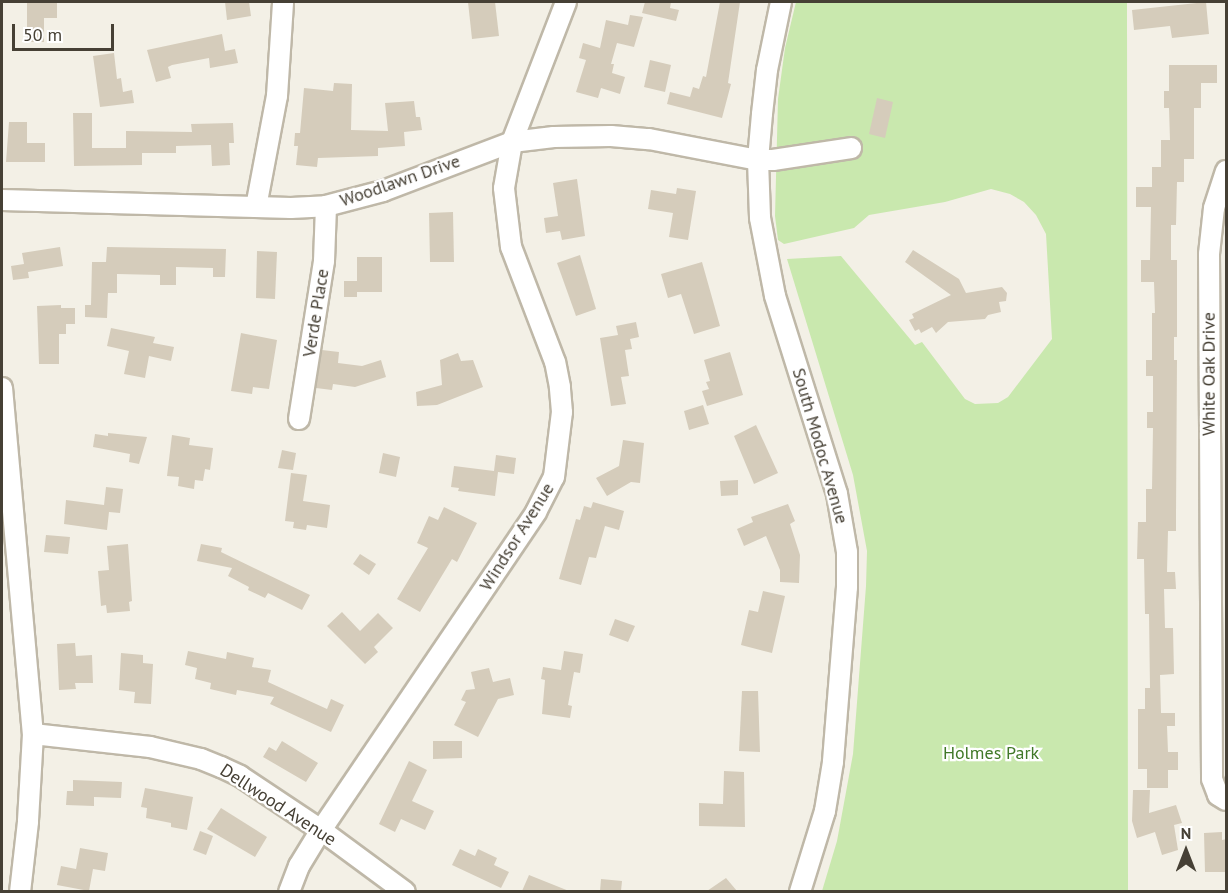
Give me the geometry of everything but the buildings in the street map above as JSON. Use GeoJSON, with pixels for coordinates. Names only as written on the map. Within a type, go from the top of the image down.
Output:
{"type":"FeatureCollection","features":[{"type":"Feature","properties":{"kind":"street"},"geometry":{"type":"LineString","coordinates":[[256,207],[278,96],[282,2]]}},
{"type":"Feature","properties":{"kind":"street","name":"Windsor Avenue"},"geometry":{"type":"LineString","coordinates":[[289,891],[299,866],[321,830],[536,512],[554,477],[562,412],[560,387],[555,363],[519,269],[507,226],[504,188],[512,142],[566,2]]}},
{"type":"Feature","properties":{"kind":"street","name":"South Modoc Avenue"},"geometry":{"type":"LineString","coordinates":[[781,2],[767,70],[758,160],[760,218],[765,255],[775,296],[837,494],[847,552],[847,587],[833,762],[825,811],[800,891]]}},
{"type":"Feature","properties":{"kind":"street","name":"Woodlawn Drive"},"geometry":{"type":"LineString","coordinates":[[2,200],[256,207],[326,206],[383,191],[512,142],[554,137],[611,136],[690,145],[758,160],[773,160],[851,148]]}},
{"type":"Feature","properties":{"kind":"street","name":"White Oak Drive"},"geometry":{"type":"LineString","coordinates":[[1227,171],[1210,226],[1209,254],[1218,579],[1219,737],[1214,787],[1218,795],[1227,800]]}},
{"type":"Feature","properties":{"kind":"street","name":"Verde Place"},"geometry":{"type":"LineString","coordinates":[[299,419],[324,261],[326,206]]}},
{"type":"Feature","properties":{"kind":"street"},"geometry":{"type":"LineString","coordinates":[[2,388],[4,434],[33,734],[28,822],[20,891]]}},
{"type":"Feature","properties":{"kind":"street","name":"Dellwood Avenue"},"geometry":{"type":"LineString","coordinates":[[33,734],[115,741],[201,759],[240,776],[321,830],[405,891]]}},
{"type":"Feature","properties":{"kind":"green space","name":"Holmes Park"},"geometry":{"type":"Polygon","coordinates":[[[796,2],[1127,2],[1128,891],[822,891],[837,841],[853,754],[867,551],[853,475],[787,259],[841,256],[915,345],[922,342],[965,399],[975,404],[998,403],[1008,397],[1052,339],[1046,234],[1036,215],[1024,202],[1010,194],[991,189],[945,202],[869,215],[854,228],[784,244],[778,240],[775,216],[778,99],[785,48],[796,2]]]}}]}
